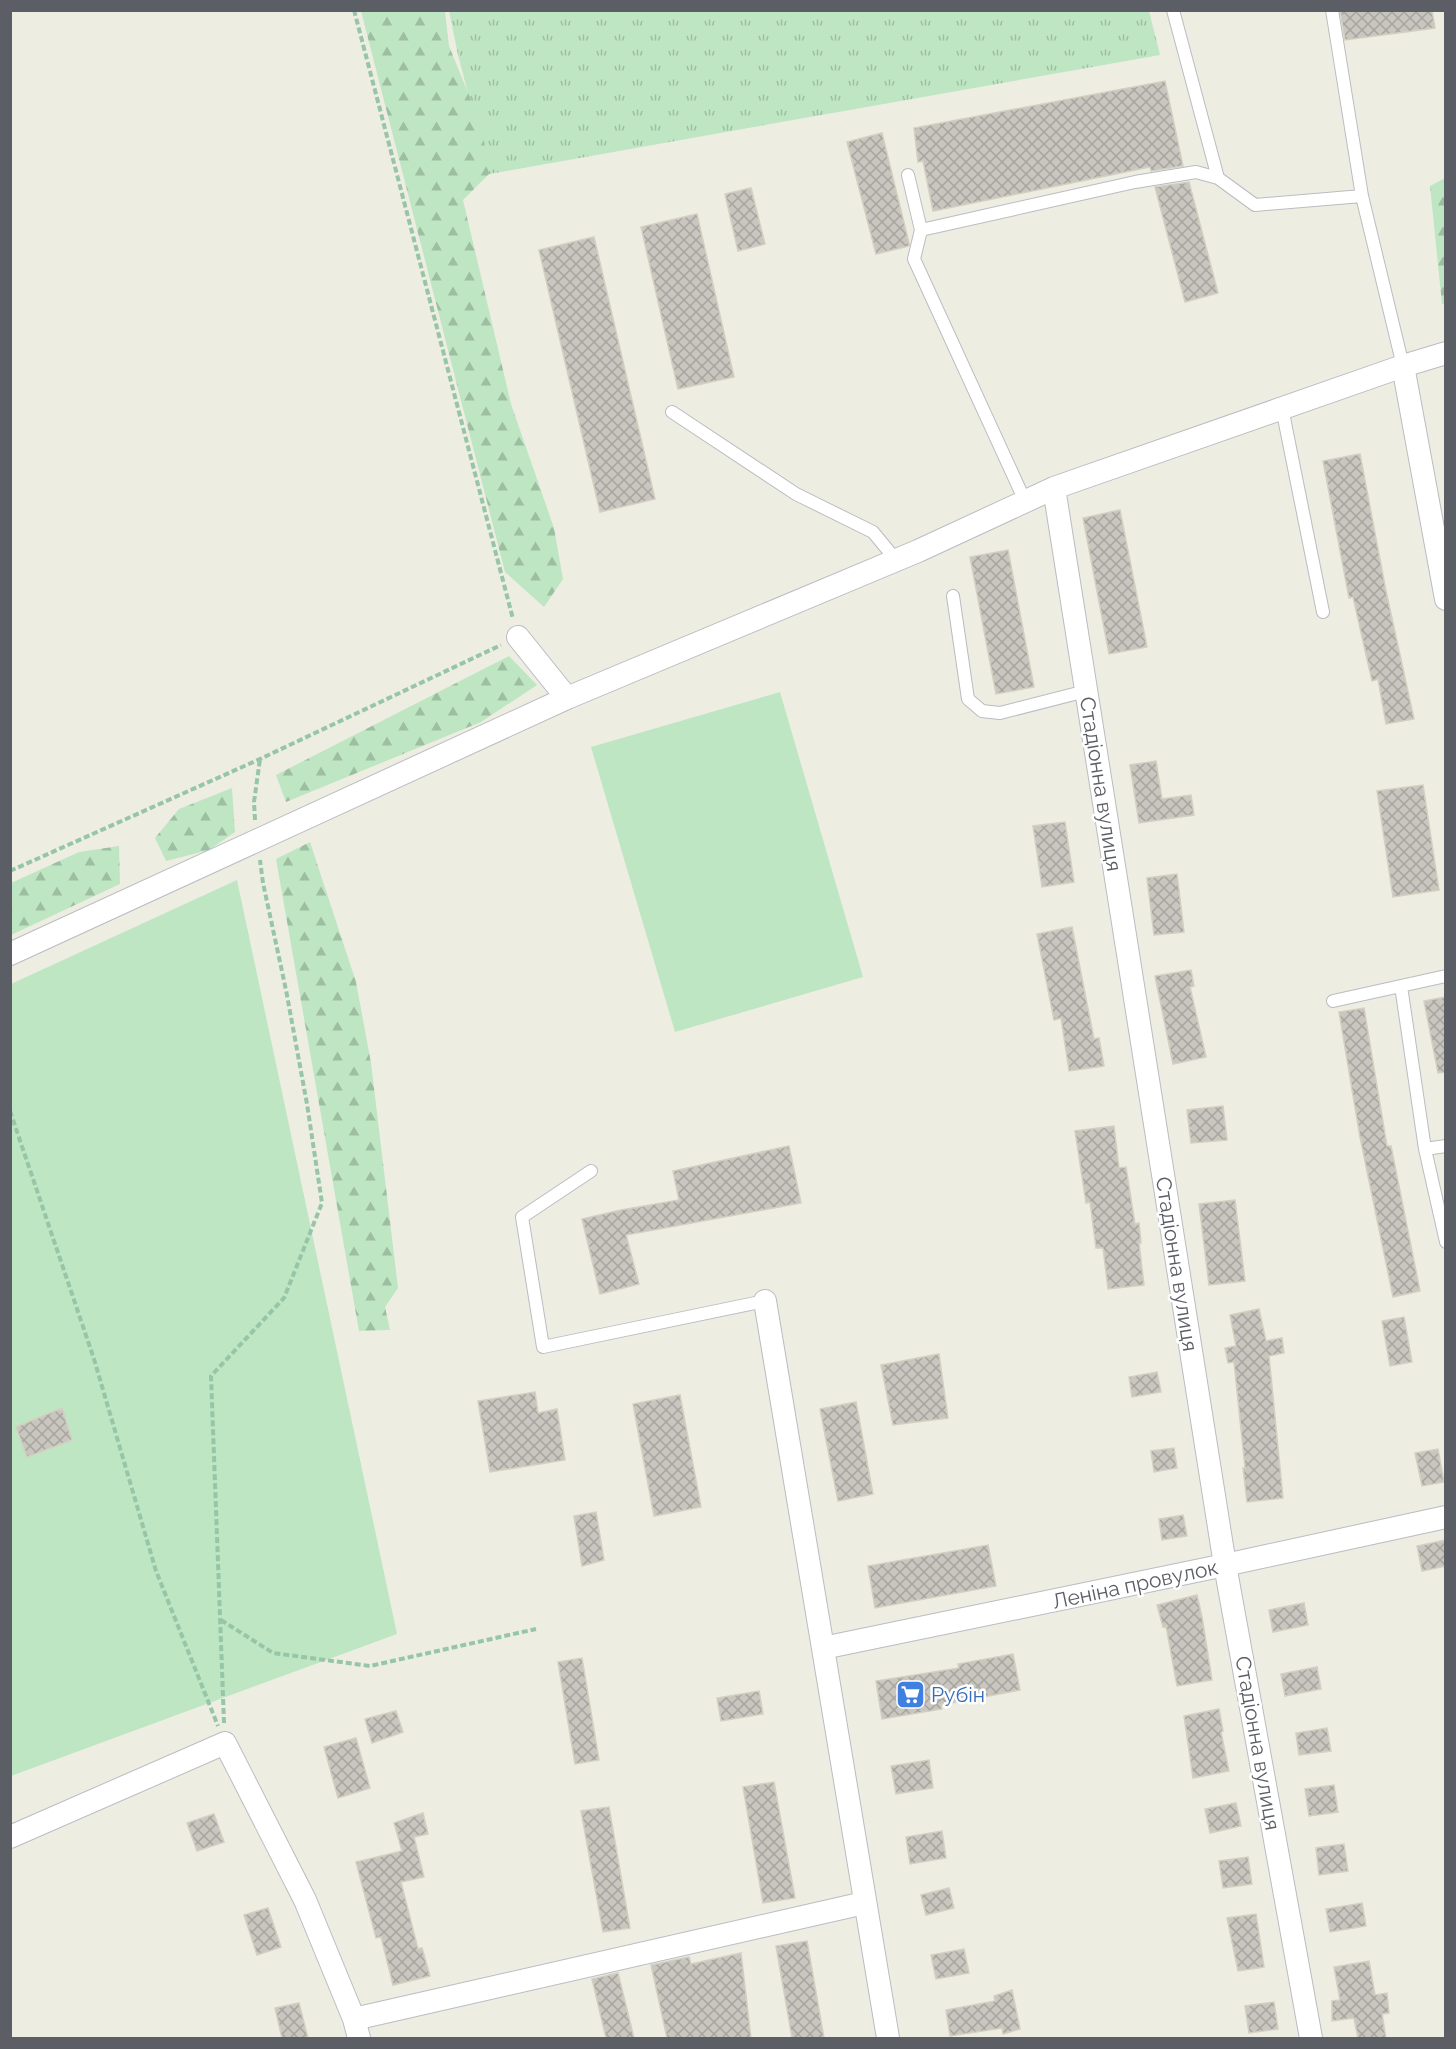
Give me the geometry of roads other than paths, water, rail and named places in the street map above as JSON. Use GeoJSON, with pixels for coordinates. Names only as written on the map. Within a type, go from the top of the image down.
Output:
{"type":"FeatureCollection","features":[{"type":"Feature","properties":{"kind":"street"},"geometry":{"type":"LineString","coordinates":[[10,954],[567,698],[896,560],[1054,488],[1446,353]]}},
{"type":"Feature","properties":{"kind":"street"},"geometry":{"type":"LineString","coordinates":[[1403,366],[1446,599]]}},
{"type":"Feature","properties":{"kind":"street","name":"Стадіонна вулиця"},"geometry":{"type":"LineString","coordinates":[[1054,488],[1225,1565],[1311,2038]]}},
{"type":"Feature","properties":{"kind":"street"},"geometry":{"type":"LineString","coordinates":[[518,637],[567,698]]}},
{"type":"Feature","properties":{"kind":"street"},"geometry":{"type":"LineString","coordinates":[[765,1301],[888,2038]]}},
{"type":"Feature","properties":{"kind":"street","name":"Леніна провулок"},"geometry":{"type":"LineString","coordinates":[[824,1648],[1446,1517]]}},
{"type":"Feature","properties":{"kind":"street"},"geometry":{"type":"LineString","coordinates":[[10,1837],[225,1743],[305,1900],[356,2029],[864,1903]]}},
{"type":"Feature","properties":{"kind":"lane"},"geometry":{"type":"LineString","coordinates":[[1173,10],[1218,178]]}},
{"type":"Feature","properties":{"kind":"lane"},"geometry":{"type":"LineString","coordinates":[[1332,10],[1362,195],[1403,366]]}},
{"type":"Feature","properties":{"kind":"lane"},"geometry":{"type":"LineString","coordinates":[[921,230],[1136,182],[1196,172],[1218,178],[1255,205],[1362,195]]}},
{"type":"Feature","properties":{"kind":"lane"},"geometry":{"type":"LineString","coordinates":[[908,174],[921,230],[914,259],[1024,501]]}},
{"type":"Feature","properties":{"kind":"lane"},"geometry":{"type":"LineString","coordinates":[[1282,408],[1323,612]]}},
{"type":"Feature","properties":{"kind":"lane"},"geometry":{"type":"LineString","coordinates":[[672,412],[796,494],[873,532],[896,560]]}},
{"type":"Feature","properties":{"kind":"lane"},"geometry":{"type":"LineString","coordinates":[[953,596],[968,699],[982,711],[1000,713],[1086,691]]}},
{"type":"Feature","properties":{"kind":"lane"},"geometry":{"type":"LineString","coordinates":[[1334,1001],[1446,976]]}},
{"type":"Feature","properties":{"kind":"lane"},"geometry":{"type":"LineString","coordinates":[[1401,986],[1425,1149],[1446,1242]]}},
{"type":"Feature","properties":{"kind":"lane"},"geometry":{"type":"LineString","coordinates":[[1425,1149],[1446,1146]]}},
{"type":"Feature","properties":{"kind":"lane"},"geometry":{"type":"LineString","coordinates":[[591,1171],[522,1217],[543,1347],[765,1301]]}},
{"type":"Feature","properties":{"kind":"place","name":"Рубін"},"geometry":{"type":"Point","coordinates":[910,1694]}}]}
